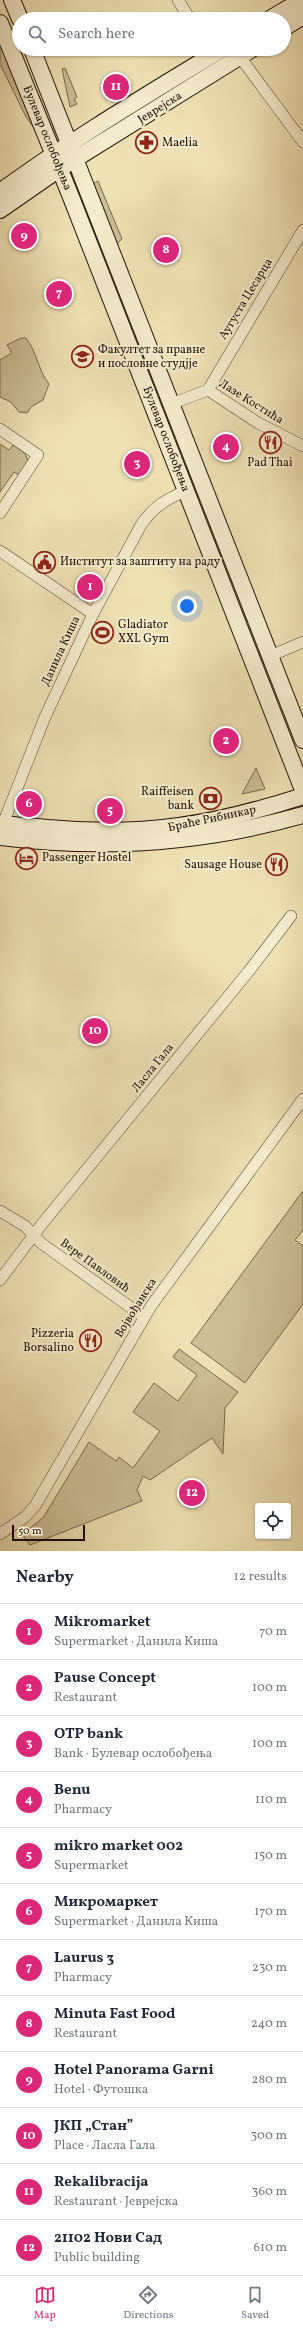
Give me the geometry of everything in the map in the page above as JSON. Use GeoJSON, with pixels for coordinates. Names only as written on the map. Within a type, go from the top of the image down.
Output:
{"type":"FeatureCollection","features":[{"type":"Feature","properties":{"kind":"main road"},"geometry":{"type":"LineString","coordinates":[[12,0],[17,12]]}},
{"type":"Feature","properties":{"kind":"main road"},"geometry":{"type":"LineString","coordinates":[[282,12],[302,0]]}},
{"type":"Feature","properties":{"kind":"main road"},"geometry":{"type":"LineString","coordinates":[[291,24],[303,16]]}},
{"type":"Feature","properties":{"kind":"main road","name":"Булевар ослобођења"},"geometry":{"type":"LineString","coordinates":[[0,23],[12,48]]}},
{"type":"Feature","properties":{"kind":"main road","name":"Булевар ослобођења"},"geometry":{"type":"LineString","coordinates":[[16,56],[61,148]]}},
{"type":"Feature","properties":{"kind":"main road","name":"Булевар ослобођења"},"geometry":{"type":"LineString","coordinates":[[34,56],[61,148],[186,491],[303,790]]}},
{"type":"Feature","properties":{"kind":"main road","name":"Јеврејска"},"geometry":{"type":"LineString","coordinates":[[0,192],[61,148],[107,122],[206,56]]}},
{"type":"Feature","properties":{"kind":"main road","name":"Јеврејска"},"geometry":{"type":"LineString","coordinates":[[0,210],[67,164],[241,56]]}},
{"type":"Feature","properties":{"kind":"main road","name":"Булевар ослобођења"},"geometry":{"type":"LineString","coordinates":[[67,164],[171,404],[303,740]]}},
{"type":"Feature","properties":{"kind":"main road","name":"Браће Рибникар"},"geometry":{"type":"LineString","coordinates":[[1,828],[112,831],[169,828],[223,819],[303,796]]}},
{"type":"Feature","properties":{"kind":"main road","name":"Браће Рибникар"},"geometry":{"type":"LineString","coordinates":[[1,828],[74,843],[165,841],[223,834],[303,815]]}},
{"type":"Feature","properties":{"kind":"street"},"geometry":{"type":"LineString","coordinates":[[178,0],[186,12]]}},
{"type":"Feature","properties":{"kind":"street"},"geometry":{"type":"LineString","coordinates":[[248,56],[303,142]]}},
{"type":"Feature","properties":{"kind":"street","name":"Аугуста Цесарца"},"geometry":{"type":"LineString","coordinates":[[208,390],[303,230]]}},
{"type":"Feature","properties":{"kind":"street"},"geometry":{"type":"LineString","coordinates":[[171,404],[208,390]]}},
{"type":"Feature","properties":{"kind":"street","name":"Лазе Костића"},"geometry":{"type":"LineString","coordinates":[[208,390],[252,419],[303,446]]}},
{"type":"Feature","properties":{"kind":"street"},"geometry":{"type":"LineString","coordinates":[[0,429],[38,455],[0,513]]}},
{"type":"Feature","properties":{"kind":"street","name":"Данила Киша"},"geometry":{"type":"LineString","coordinates":[[1,828],[45,717],[93,614],[149,513],[161,502],[186,491]]}},
{"type":"Feature","properties":{"kind":"street"},"geometry":{"type":"LineString","coordinates":[[0,551],[93,614]]}},
{"type":"Feature","properties":{"kind":"street"},"geometry":{"type":"LineString","coordinates":[[270,656],[303,642]]}},
{"type":"Feature","properties":{"kind":"street","name":"Ласла Гала"},"geometry":{"type":"LineString","coordinates":[[0,1280],[33,1235],[249,971],[291,916]]}},
{"type":"Feature","properties":{"kind":"street","name":"Војвођанска"},"geometry":{"type":"LineString","coordinates":[[0,1534],[25,1517],[45,1492],[144,1317],[303,1098]]}},
{"type":"Feature","properties":{"kind":"street","name":"Вере Павловић"},"geometry":{"type":"LineString","coordinates":[[0,1211],[25,1226],[41,1243],[144,1317]]}},
{"type":"Feature","properties":{"kind":"shaded area"},"geometry":{"type":"Polygon","coordinates":[[[4,47],[35,130],[25,115],[0,64],[0,49],[4,47]]]}},
{"type":"Feature","properties":{"kind":"shaded area"},"geometry":{"type":"Polygon","coordinates":[[[65,68],[77,97],[74,99],[77,104],[70,107],[62,69],[65,68]]]}},
{"type":"Feature","properties":{"kind":"shaded area"},"geometry":{"type":"Polygon","coordinates":[[[98,181],[122,239],[116,245],[93,184],[98,181]]]}},
{"type":"Feature","properties":{"kind":"shaded area"},"geometry":{"type":"Polygon","coordinates":[[[21,338],[26,338],[30,343],[42,373],[49,384],[43,400],[32,406],[27,413],[19,412],[11,402],[0,397],[0,360],[12,353],[7,345],[21,338]]]}},
{"type":"Feature","properties":{"kind":"shaded area"},"geometry":{"type":"Polygon","coordinates":[[[0,444],[9,450],[13,445],[25,453],[28,461],[21,476],[14,472],[0,492],[0,444]]]}},
{"type":"Feature","properties":{"kind":"shaded area"},"geometry":{"type":"Polygon","coordinates":[[[256,768],[265,789],[242,794],[256,768]]]}},
{"type":"Feature","properties":{"kind":"shaded area"},"geometry":{"type":"Polygon","coordinates":[[[303,1191],[303,1230],[295,1240],[303,1246],[303,1304],[245,1383],[191,1343],[303,1191]]]}},
{"type":"Feature","properties":{"kind":"shaded area"},"geometry":{"type":"Polygon","coordinates":[[[179,1349],[238,1392],[225,1408],[223,1454],[212,1438],[150,1480],[143,1476],[137,1490],[142,1501],[30,1545],[22,1534],[43,1518],[89,1442],[116,1461],[119,1457],[133,1468],[160,1431],[133,1412],[154,1383],[178,1401],[197,1375],[173,1357],[179,1349]]]}},
{"type":"Feature","properties":{"kind":"place","name":"Rekalibracija"},"geometry":{"type":"Point","coordinates":[116,87]}},
{"type":"Feature","properties":{"kind":"place","name":"Maelia"},"geometry":{"type":"Point","coordinates":[147,143]}},
{"type":"Feature","properties":{"kind":"place","name":"Hotel Panorama Garni"},"geometry":{"type":"Point","coordinates":[24,236]}},
{"type":"Feature","properties":{"kind":"place","name":"Minuta Fast Food"},"geometry":{"type":"Point","coordinates":[166,250]}},
{"type":"Feature","properties":{"kind":"place","name":"Laurus 3"},"geometry":{"type":"Point","coordinates":[59,294]}},
{"type":"Feature","properties":{"kind":"place","name":"Факултет за правне и пословне студјје"},"geometry":{"type":"Point","coordinates":[83,357]}},
{"type":"Feature","properties":{"kind":"place","name":"Pad Thai"},"geometry":{"type":"Point","coordinates":[270,442]}},
{"type":"Feature","properties":{"kind":"place","name":"Benu"},"geometry":{"type":"Point","coordinates":[226,447]}},
{"type":"Feature","properties":{"kind":"place","name":"OTP bank"},"geometry":{"type":"Point","coordinates":[137,464]}},
{"type":"Feature","properties":{"kind":"place","name":"Институт за заштиту на раду"},"geometry":{"type":"Point","coordinates":[45,562]}},
{"type":"Feature","properties":{"kind":"place","name":"Mikromarket"},"geometry":{"type":"Point","coordinates":[90,587]}},
{"type":"Feature","properties":{"kind":"place","name":"Gladiator XXL Gym"},"geometry":{"type":"Point","coordinates":[102,632]}},
{"type":"Feature","properties":{"kind":"place","name":"Pause Concept"},"geometry":{"type":"Point","coordinates":[226,741]}},
{"type":"Feature","properties":{"kind":"place","name":"Raiffeisen bank"},"geometry":{"type":"Point","coordinates":[210,799]}},
{"type":"Feature","properties":{"kind":"place","name":"Микромаркет"},"geometry":{"type":"Point","coordinates":[29,804]}},
{"type":"Feature","properties":{"kind":"place","name":"mikro market 002"},"geometry":{"type":"Point","coordinates":[110,811]}},
{"type":"Feature","properties":{"kind":"place","name":"Passenger Hostel"},"geometry":{"type":"Point","coordinates":[26,858]}},
{"type":"Feature","properties":{"kind":"place","name":"Sausage House"},"geometry":{"type":"Point","coordinates":[277,865]}},
{"type":"Feature","properties":{"kind":"place","name":"ЈКП „Стан”"},"geometry":{"type":"Point","coordinates":[95,1031]}},
{"type":"Feature","properties":{"kind":"place","name":"Pizzeria Borsalino"},"geometry":{"type":"Point","coordinates":[90,1341]}},
{"type":"Feature","properties":{"kind":"place","name":"21102 Нови Сад"},"geometry":{"type":"Point","coordinates":[192,1493]}}]}
